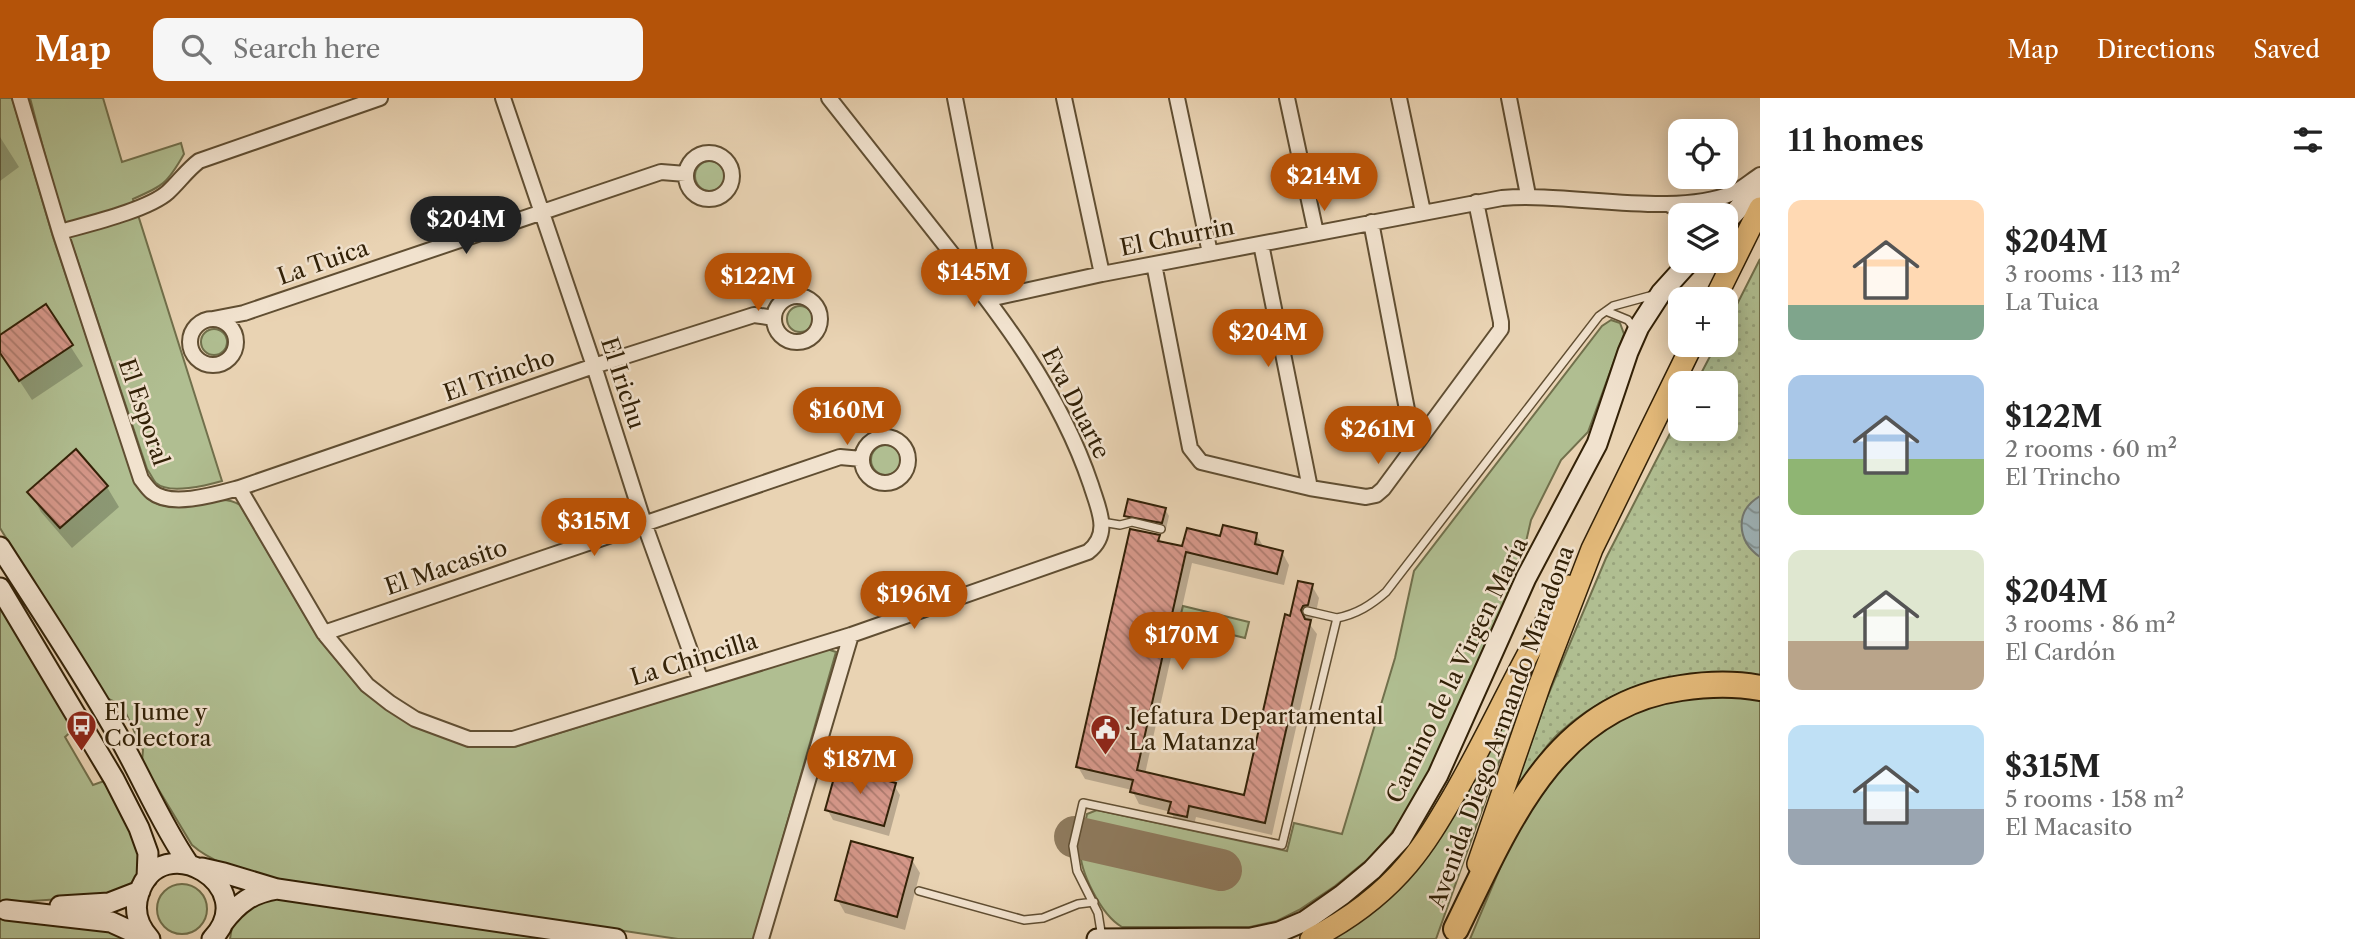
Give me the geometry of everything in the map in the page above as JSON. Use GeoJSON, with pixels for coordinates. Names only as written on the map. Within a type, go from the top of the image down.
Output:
{"type":"FeatureCollection","features":[{"type":"Feature","properties":{"kind":"highway"},"geometry":{"type":"LineString","coordinates":[[1455,934],[1499,843],[1524,799],[1563,748],[1581,731],[1603,715],[1634,700],[1664,690],[1720,684],[1760,688]]}},
{"type":"Feature","properties":{"kind":"main road"},"geometry":{"type":"LineString","coordinates":[[1721,287],[1760,208]]}},
{"type":"Feature","properties":{"kind":"main road","name":"Avenida Diego Armando Maradona"},"geometry":{"type":"LineString","coordinates":[[1455,934],[1540,684],[1592,549],[1686,357]]}},
{"type":"Feature","properties":{"kind":"main road"},"geometry":{"type":"LineString","coordinates":[[1311,939],[1353,913],[1408,865],[1437,823],[1469,768],[1546,619],[1592,549]]}},
{"type":"Feature","properties":{"kind":"street","name":"El Esporal"},"geometry":{"type":"LineString","coordinates":[[20,98],[60,232],[141,479],[153,493],[169,499],[193,498],[239,488]]}},
{"type":"Feature","properties":{"kind":"street"},"geometry":{"type":"LineString","coordinates":[[60,232],[152,203],[168,192],[180,177],[199,161],[380,98]]}},
{"type":"Feature","properties":{"kind":"street","name":"El Irichu"},"geometry":{"type":"LineString","coordinates":[[503,98],[644,523],[701,681]]}},
{"type":"Feature","properties":{"kind":"street","name":"Eva Duarte"},"geometry":{"type":"LineString","coordinates":[[829,98],[989,299],[1026,352],[1068,426],[1084,466],[1102,522],[1100,540]]}},
{"type":"Feature","properties":{"kind":"street"},"geometry":{"type":"LineString","coordinates":[[955,98],[986,256],[985,278],[979,287]]}},
{"type":"Feature","properties":{"kind":"street"},"geometry":{"type":"LineString","coordinates":[[1063,98],[1102,274]]}},
{"type":"Feature","properties":{"kind":"street"},"geometry":{"type":"LineString","coordinates":[[1177,98],[1210,253]]}},
{"type":"Feature","properties":{"kind":"street"},"geometry":{"type":"LineString","coordinates":[[1287,98],[1316,233]]}},
{"type":"Feature","properties":{"kind":"street"},"geometry":{"type":"LineString","coordinates":[[1399,98],[1423,212]]}},
{"type":"Feature","properties":{"kind":"street"},"geometry":{"type":"LineString","coordinates":[[1509,98],[1528,195]]}},
{"type":"Feature","properties":{"kind":"street","name":"La Tuica"},"geometry":{"type":"LineString","coordinates":[[213,319],[244,313],[661,172],[687,174]]}},
{"type":"Feature","properties":{"kind":"street","name":"El Churrin"},"geometry":{"type":"LineString","coordinates":[[989,299],[1102,274],[1476,202],[1528,195],[1665,204],[1720,197],[1735,192],[1760,176]]}},
{"type":"Feature","properties":{"kind":"street"},"geometry":{"type":"LineString","coordinates":[[1738,209],[1760,185]]}},
{"type":"Feature","properties":{"kind":"street"},"geometry":{"type":"LineString","coordinates":[[1154,264],[1190,448],[1196,458],[1201,463],[1310,488],[1366,497],[1376,495],[1383,489],[1497,337],[1501,322],[1476,202]]}},
{"type":"Feature","properties":{"kind":"street"},"geometry":{"type":"LineString","coordinates":[[1371,222],[1414,446]]}},
{"type":"Feature","properties":{"kind":"street"},"geometry":{"type":"LineString","coordinates":[[1261,244],[1310,488]]}},
{"type":"Feature","properties":{"kind":"street","name":"Camino de la Virgen María"},"geometry":{"type":"LineString","coordinates":[[1099,939],[1251,938],[1279,932],[1305,921],[1342,895],[1373,870],[1401,839],[1438,775],[1526,578],[1597,444],[1637,332],[1661,293],[1679,273]]}},
{"type":"Feature","properties":{"kind":"street"},"geometry":{"type":"LineString","coordinates":[[236,335],[227,323],[213,319],[199,324],[191,336],[192,351],[202,362],[217,365],[231,357],[235,351],[236,335],[244,313]]}},
{"type":"Feature","properties":{"kind":"street","name":"El Trincho"},"geometry":{"type":"LineString","coordinates":[[239,488],[594,366],[754,315],[774,318]]}},
{"type":"Feature","properties":{"kind":"street","name":"El Macasito"},"geometry":{"type":"LineString","coordinates":[[324,633],[840,457],[862,459]]}},
{"type":"Feature","properties":{"kind":"street"},"geometry":{"type":"LineString","coordinates":[[239,488],[324,633]]}},
{"type":"Feature","properties":{"kind":"street","name":"La Chincilla"},"geometry":{"type":"LineString","coordinates":[[324,633],[367,685],[390,704],[415,719],[469,738],[513,739],[851,635],[1088,552],[1100,540]]}},
{"type":"Feature","properties":{"kind":"street"},"geometry":{"type":"LineString","coordinates":[[0,547],[117,734],[172,841],[195,866],[220,886],[225,898],[217,934]]}},
{"type":"Feature","properties":{"kind":"street"},"geometry":{"type":"LineString","coordinates":[[0,588],[114,779],[139,828],[148,853],[144,884],[136,904],[137,918],[149,939]]}},
{"type":"Feature","properties":{"kind":"street"},"geometry":{"type":"LineString","coordinates":[[761,939],[851,635]]}},
{"type":"Feature","properties":{"kind":"street"},"geometry":{"type":"LineString","coordinates":[[3,910],[108,903],[121,900],[165,866],[195,866],[277,889],[617,939]]}},
{"type":"Feature","properties":{"kind":"street"},"geometry":{"type":"LineString","coordinates":[[217,934],[243,900],[277,889]]}},
{"type":"Feature","properties":{"kind":"street"},"geometry":{"type":"LineString","coordinates":[[3,910],[111,922],[149,939]]}},
{"type":"Feature","properties":{"kind":"lane"},"geometry":{"type":"LineString","coordinates":[[1307,611],[1337,618],[1350,615],[1368,607],[1386,592],[1599,316],[1629,300],[1661,293]]}},
{"type":"Feature","properties":{"kind":"lane"},"geometry":{"type":"LineString","coordinates":[[1606,311],[1628,320],[1637,332]]}},
{"type":"Feature","properties":{"kind":"lane"},"geometry":{"type":"LineString","coordinates":[[1102,522],[1120,525],[1132,522],[1161,529]]}},
{"type":"Feature","properties":{"kind":"lane"},"geometry":{"type":"LineString","coordinates":[[1099,939],[1094,902],[1077,871],[1073,846],[1083,803],[1282,845],[1337,618]]}},
{"type":"Feature","properties":{"kind":"lane"},"geometry":{"type":"LineString","coordinates":[[919,891],[1024,920],[1043,918],[1078,904],[1094,902]]}},
{"type":"Feature","properties":{"kind":"green space"},"geometry":{"type":"Polygon","coordinates":[[[0,98],[12,98],[53,237],[136,484],[147,498],[158,504],[183,506],[219,500],[240,505],[318,638],[362,691],[413,726],[468,746],[515,747],[827,649],[836,652],[754,939],[678,939],[271,878],[220,862],[192,845],[142,762],[143,750],[122,705],[104,697],[0,528],[0,98]]]}},
{"type":"Feature","properties":{"kind":"green space"},"geometry":{"type":"Polygon","coordinates":[[[30,98],[103,98],[122,162],[181,143],[184,154],[168,178],[158,187],[133,199],[222,481],[179,489],[162,487],[147,469],[55,193],[30,98]]]}},
{"type":"Feature","properties":{"kind":"green space"},"geometry":{"type":"Polygon","coordinates":[[[710,161],[716,162],[724,170],[724,182],[716,190],[710,191],[704,190],[696,182],[695,176],[696,170],[704,162],[710,161]]]}},
{"type":"Feature","properties":{"kind":"green space"},"geometry":{"type":"Polygon","coordinates":[[[1760,259],[1760,678],[1676,676],[1639,685],[1604,701],[1558,734],[1538,759],[1509,806],[1546,700],[1606,558],[1668,437],[1668,441],[1738,441],[1738,371],[1702,371],[1710,357],[1738,357],[1738,302],[1760,259]]]}},
{"type":"Feature","properties":{"kind":"green space"},"geometry":{"type":"Polygon","coordinates":[[[800,306],[809,310],[813,319],[809,328],[800,332],[791,328],[787,319],[791,310],[800,306]]]}},
{"type":"Feature","properties":{"kind":"green space"},"geometry":{"type":"Polygon","coordinates":[[[1611,320],[1620,323],[1624,334],[1588,432],[1561,460],[1531,520],[1519,572],[1429,772],[1390,835],[1367,860],[1335,886],[1277,921],[1250,927],[1122,927],[1114,921],[1093,892],[1081,857],[1080,847],[1087,814],[1097,810],[1287,851],[1294,823],[1342,834],[1395,658],[1414,571],[1602,326],[1611,320]]]}},
{"type":"Feature","properties":{"kind":"green space"},"geometry":{"type":"Polygon","coordinates":[[[214,329],[223,333],[227,342],[223,351],[214,355],[205,351],[201,342],[205,333],[214,329]]]}},
{"type":"Feature","properties":{"kind":"green space"},"geometry":{"type":"Polygon","coordinates":[[[886,445],[892,446],[900,454],[900,466],[892,474],[886,475],[880,474],[872,466],[871,460],[872,454],[880,446],[886,445]]]}},
{"type":"Feature","properties":{"kind":"green space"},"geometry":{"type":"Polygon","coordinates":[[[1183,606],[1249,622],[1245,638],[1179,622],[1183,606]]]}},
{"type":"Feature","properties":{"kind":"green space"},"geometry":{"type":"Polygon","coordinates":[[[0,607],[74,729],[65,737],[93,785],[104,781],[132,829],[139,856],[136,882],[108,896],[0,903],[0,607]]]}},
{"type":"Feature","properties":{"kind":"green space"},"geometry":{"type":"Polygon","coordinates":[[[1521,690],[1524,691],[1523,695],[1436,939],[1328,939],[1356,921],[1521,690]]]}},
{"type":"Feature","properties":{"kind":"green space"},"geometry":{"type":"Polygon","coordinates":[[[1696,694],[1760,697],[1760,939],[1470,939],[1514,835],[1571,753],[1604,727],[1636,710],[1696,694]]]}},
{"type":"Feature","properties":{"kind":"green space"},"geometry":{"type":"Polygon","coordinates":[[[182,884],[199,892],[207,909],[199,926],[182,934],[165,926],[157,909],[165,892],[182,884]]]}},
{"type":"Feature","properties":{"kind":"green space"},"geometry":{"type":"Polygon","coordinates":[[[268,899],[551,939],[230,939],[237,918],[247,909],[268,899]]]}},
{"type":"Feature","properties":{"kind":"green space"},"geometry":{"type":"Polygon","coordinates":[[[0,918],[109,930],[130,939],[0,939],[0,918]]]}},
{"type":"Feature","properties":{"kind":"water"},"geometry":{"type":"Polygon","coordinates":[[[1760,496],[1760,557],[1747,543],[1742,526],[1746,510],[1760,496]]]}},
{"type":"Feature","properties":{"kind":"building"},"geometry":{"type":"Polygon","coordinates":[[[46,304],[73,345],[19,381],[0,353],[0,335],[46,304]]]}},
{"type":"Feature","properties":{"kind":"building"},"geometry":{"type":"Polygon","coordinates":[[[76,449],[108,486],[60,528],[27,492],[76,449]]]}},
{"type":"Feature","properties":{"kind":"building"},"geometry":{"type":"Polygon","coordinates":[[[1128,499],[1166,508],[1162,523],[1124,516],[1128,499]]]}},
{"type":"Feature","properties":{"kind":"building"},"geometry":{"type":"Polygon","coordinates":[[[1223,525],[1257,533],[1255,544],[1283,551],[1277,574],[1186,552],[1137,770],[1244,795],[1285,614],[1290,616],[1298,581],[1313,584],[1308,605],[1301,610],[1305,619],[1311,620],[1265,823],[1189,806],[1187,817],[1168,813],[1171,802],[1130,792],[1133,780],[1076,767],[1130,529],[1160,535],[1158,541],[1182,546],[1187,528],[1220,536],[1223,525]]]}},
{"type":"Feature","properties":{"kind":"building"},"geometry":{"type":"Polygon","coordinates":[[[837,767],[896,783],[884,826],[825,810],[837,767]]]}},
{"type":"Feature","properties":{"kind":"building"},"geometry":{"type":"Polygon","coordinates":[[[851,841],[913,858],[897,917],[835,900],[851,841]]]}},
{"type":"Feature","properties":{"kind":"taxiway"},"geometry":{"type":"LineString","coordinates":[[1075,837],[1221,870]]}},
{"type":"Feature","properties":{"kind":"place","name":"El Jume y Colectora"},"geometry":{"type":"Point","coordinates":[81,752]}},
{"type":"Feature","properties":{"kind":"place","name":"Jefatura Departamental La Matanza"},"geometry":{"type":"Point","coordinates":[1106,756]}}]}
